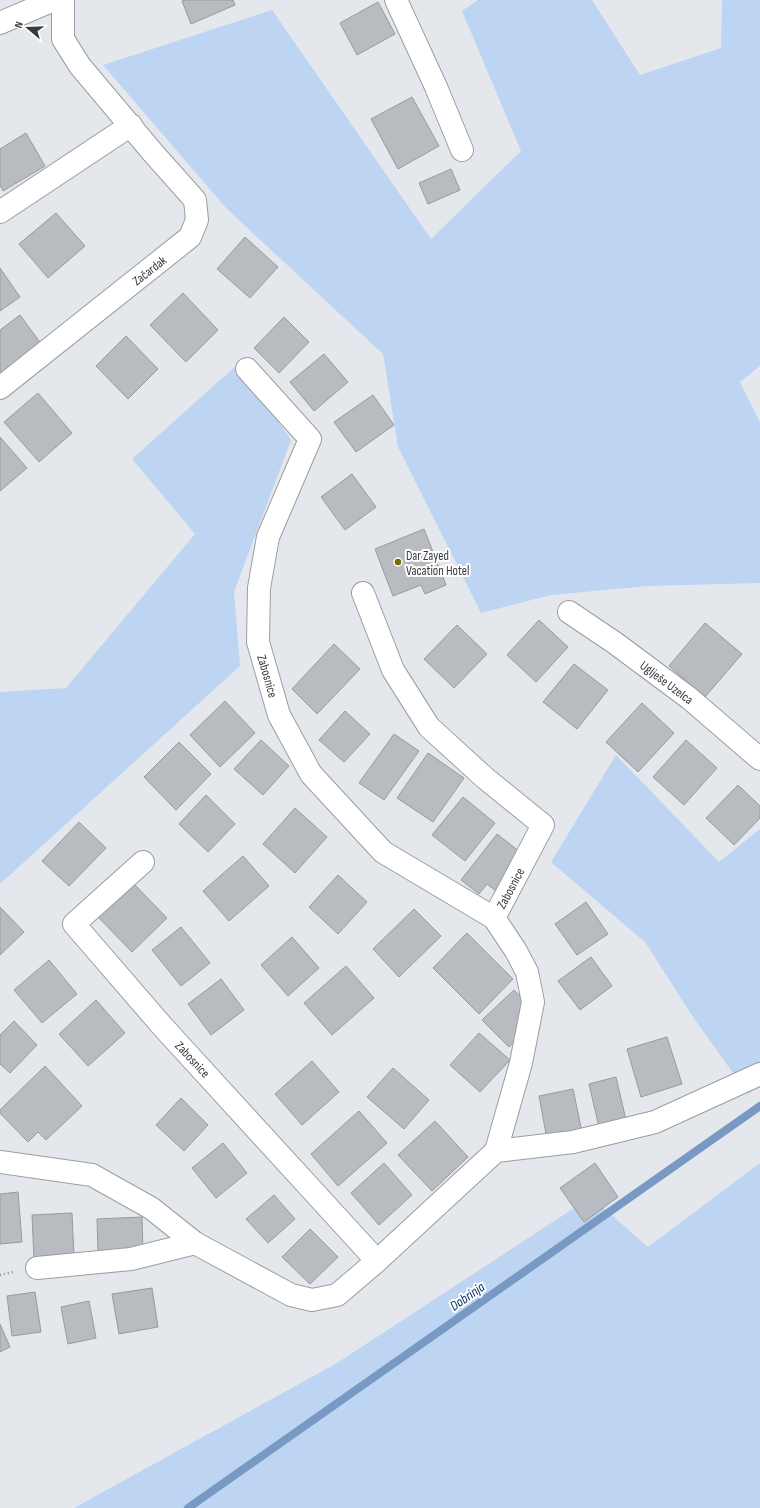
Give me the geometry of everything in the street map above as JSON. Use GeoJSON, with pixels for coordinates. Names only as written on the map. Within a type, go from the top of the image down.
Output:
{"type":"FeatureCollection","features":[{"type":"Feature","properties":{"kind":"street"},"geometry":{"type":"LineString","coordinates":[[0,23],[54,0]]}},
{"type":"Feature","properties":{"kind":"street","name":"Začardak"},"geometry":{"type":"LineString","coordinates":[[0,388],[190,237],[197,220],[195,200],[80,66],[63,38],[63,0]]}},
{"type":"Feature","properties":{"kind":"street"},"geometry":{"type":"LineString","coordinates":[[396,0],[436,87],[462,150]]}},
{"type":"Feature","properties":{"kind":"street"},"geometry":{"type":"LineString","coordinates":[[0,212],[131,125]]}},
{"type":"Feature","properties":{"kind":"street","name":"Zabosnice"},"geometry":{"type":"LineString","coordinates":[[247,369],[310,439],[268,536],[259,588],[258,642],[279,715],[311,774],[383,852],[494,918],[516,950],[527,972],[533,1002],[521,1063],[496,1151]]}},
{"type":"Feature","properties":{"kind":"street","name":"Zabosnice"},"geometry":{"type":"LineString","coordinates":[[363,594],[393,670],[430,727],[485,778],[543,825],[494,918]]}},
{"type":"Feature","properties":{"kind":"street","name":"Uglješe Uzelca"},"geometry":{"type":"LineString","coordinates":[[569,612],[615,643],[689,698],[760,758]]}},
{"type":"Feature","properties":{"kind":"street","name":"Zabosnice"},"geometry":{"type":"LineString","coordinates":[[143,862],[74,924],[163,1027],[378,1261]]}},
{"type":"Feature","properties":{"kind":"street"},"geometry":{"type":"LineString","coordinates":[[0,1162],[92,1175],[150,1208],[195,1243],[291,1295],[312,1300],[337,1295],[378,1261],[496,1151],[572,1142],[655,1122],[760,1074]]}},
{"type":"Feature","properties":{"kind":"street"},"geometry":{"type":"LineString","coordinates":[[38,1268],[131,1259],[195,1243]]}},
{"type":"Feature","properties":{"kind":"shaded area"},"geometry":{"type":"Polygon","coordinates":[[[478,0],[592,0],[640,75],[721,48],[722,0],[760,0],[760,366],[740,382],[760,422],[760,583],[648,586],[551,595],[481,613],[398,447],[383,354],[227,209],[103,65],[272,10],[431,239],[521,151],[462,11],[478,0]]]}},
{"type":"Feature","properties":{"kind":"shaded area"},"geometry":{"type":"Polygon","coordinates":[[[238,364],[291,440],[234,592],[240,666],[0,884],[0,692],[66,688],[195,534],[132,459],[238,364]]]}},
{"type":"Feature","properties":{"kind":"shaded area"},"geometry":{"type":"Polygon","coordinates":[[[616,755],[719,862],[760,829],[760,1085],[748,1094],[693,1017],[645,942],[551,862],[616,755]]]}},
{"type":"Feature","properties":{"kind":"shaded area"},"geometry":{"type":"Polygon","coordinates":[[[760,1163],[760,1508],[74,1508],[337,1363],[591,1197],[648,1247],[760,1163]]]}},
{"type":"Feature","properties":{"kind":"building"},"geometry":{"type":"Polygon","coordinates":[[[233,0],[235,5],[191,24],[182,1],[233,0]]]}},
{"type":"Feature","properties":{"kind":"building"},"geometry":{"type":"Polygon","coordinates":[[[378,2],[395,34],[357,55],[340,23],[378,2]]]}},
{"type":"Feature","properties":{"kind":"building"},"geometry":{"type":"Polygon","coordinates":[[[412,97],[439,146],[398,169],[371,119],[412,97]]]}},
{"type":"Feature","properties":{"kind":"building"},"geometry":{"type":"Polygon","coordinates":[[[26,133],[45,166],[3,191],[0,185],[0,149],[26,133]]]}},
{"type":"Feature","properties":{"kind":"building"},"geometry":{"type":"Polygon","coordinates":[[[451,169],[460,190],[428,204],[419,183],[451,169]]]}},
{"type":"Feature","properties":{"kind":"building"},"geometry":{"type":"Polygon","coordinates":[[[56,213],[85,246],[48,278],[19,244],[56,213]]]}},
{"type":"Feature","properties":{"kind":"building"},"geometry":{"type":"Polygon","coordinates":[[[245,237],[278,267],[250,298],[217,269],[245,237]]]}},
{"type":"Feature","properties":{"kind":"building"},"geometry":{"type":"Polygon","coordinates":[[[0,268],[20,297],[0,311],[0,268]]]}},
{"type":"Feature","properties":{"kind":"building"},"geometry":{"type":"Polygon","coordinates":[[[183,293],[218,330],[186,362],[150,325],[183,293]]]}},
{"type":"Feature","properties":{"kind":"building"},"geometry":{"type":"Polygon","coordinates":[[[20,315],[42,345],[0,377],[0,330],[20,315]]]}},
{"type":"Feature","properties":{"kind":"building"},"geometry":{"type":"Polygon","coordinates":[[[284,317],[309,342],[279,373],[254,348],[284,317]]]}},
{"type":"Feature","properties":{"kind":"building"},"geometry":{"type":"Polygon","coordinates":[[[126,336],[158,369],[128,399],[96,366],[126,336]]]}},
{"type":"Feature","properties":{"kind":"building"},"geometry":{"type":"Polygon","coordinates":[[[324,354],[348,382],[314,411],[290,382],[324,354]]]}},
{"type":"Feature","properties":{"kind":"building"},"geometry":{"type":"Polygon","coordinates":[[[38,393],[72,433],[39,462],[4,422],[38,393]]]}},
{"type":"Feature","properties":{"kind":"building"},"geometry":{"type":"Polygon","coordinates":[[[373,395],[394,425],[356,452],[334,422],[373,395]]]}},
{"type":"Feature","properties":{"kind":"building"},"geometry":{"type":"Polygon","coordinates":[[[0,437],[27,468],[0,491],[0,437]]]}},
{"type":"Feature","properties":{"kind":"building"},"geometry":{"type":"Polygon","coordinates":[[[352,474],[376,507],[345,530],[321,497],[352,474]]]}},
{"type":"Feature","properties":{"kind":"building"},"geometry":{"type":"Polygon","coordinates":[[[424,529],[446,585],[425,594],[421,585],[393,596],[375,549],[424,529]]]}},
{"type":"Feature","properties":{"kind":"building"},"geometry":{"type":"Polygon","coordinates":[[[539,620],[568,647],[536,682],[507,655],[539,620]]]}},
{"type":"Feature","properties":{"kind":"building"},"geometry":{"type":"Polygon","coordinates":[[[705,623],[742,654],[705,697],[669,666],[705,623]]]}},
{"type":"Feature","properties":{"kind":"building"},"geometry":{"type":"Polygon","coordinates":[[[457,625],[487,654],[454,688],[424,659],[457,625]]]}},
{"type":"Feature","properties":{"kind":"building"},"geometry":{"type":"Polygon","coordinates":[[[334,644],[360,669],[317,714],[292,689],[334,644]]]}},
{"type":"Feature","properties":{"kind":"building"},"geometry":{"type":"Polygon","coordinates":[[[574,664],[608,690],[577,729],[543,702],[574,664]]]}},
{"type":"Feature","properties":{"kind":"building"},"geometry":{"type":"Polygon","coordinates":[[[225,701],[255,733],[220,767],[190,735],[225,701]]]}},
{"type":"Feature","properties":{"kind":"building"},"geometry":{"type":"Polygon","coordinates":[[[642,703],[674,733],[638,772],[606,742],[642,703]]]}},
{"type":"Feature","properties":{"kind":"building"},"geometry":{"type":"Polygon","coordinates":[[[345,711],[370,734],[344,762],[319,740],[345,711]]]}},
{"type":"Feature","properties":{"kind":"building"},"geometry":{"type":"Polygon","coordinates":[[[394,734],[419,751],[384,800],[359,783],[394,734]]]}},
{"type":"Feature","properties":{"kind":"building"},"geometry":{"type":"Polygon","coordinates":[[[261,740],[289,766],[263,795],[234,769],[261,740]]]}},
{"type":"Feature","properties":{"kind":"building"},"geometry":{"type":"Polygon","coordinates":[[[686,740],[717,768],[684,805],[653,777],[686,740]]]}},
{"type":"Feature","properties":{"kind":"building"},"geometry":{"type":"Polygon","coordinates":[[[179,742],[211,774],[176,810],[144,777],[179,742]]]}},
{"type":"Feature","properties":{"kind":"building"},"geometry":{"type":"Polygon","coordinates":[[[428,753],[464,778],[433,822],[397,798],[428,753]]]}},
{"type":"Feature","properties":{"kind":"building"},"geometry":{"type":"Polygon","coordinates":[[[738,785],[760,806],[760,818],[734,845],[706,818],[738,785]]]}},
{"type":"Feature","properties":{"kind":"building"},"geometry":{"type":"Polygon","coordinates":[[[206,795],[235,824],[208,852],[179,824],[206,795]]]}},
{"type":"Feature","properties":{"kind":"building"},"geometry":{"type":"Polygon","coordinates":[[[463,797],[495,823],[465,861],[432,835],[463,797]]]}},
{"type":"Feature","properties":{"kind":"building"},"geometry":{"type":"Polygon","coordinates":[[[295,808],[327,837],[295,873],[263,844],[295,808]]]}},
{"type":"Feature","properties":{"kind":"building"},"geometry":{"type":"Polygon","coordinates":[[[79,822],[106,848],[69,886],[42,861],[79,822]]]}},
{"type":"Feature","properties":{"kind":"building"},"geometry":{"type":"Polygon","coordinates":[[[497,834],[524,855],[496,891],[487,884],[479,894],[461,880],[497,834]]]}},
{"type":"Feature","properties":{"kind":"building"},"geometry":{"type":"Polygon","coordinates":[[[243,856],[269,886],[229,921],[203,891],[243,856]]]}},
{"type":"Feature","properties":{"kind":"building"},"geometry":{"type":"Polygon","coordinates":[[[338,875],[367,902],[338,934],[309,907],[338,875]]]}},
{"type":"Feature","properties":{"kind":"building"},"geometry":{"type":"Polygon","coordinates":[[[133,883],[167,918],[132,952],[98,917],[133,883]]]}},
{"type":"Feature","properties":{"kind":"building"},"geometry":{"type":"Polygon","coordinates":[[[586,902],[608,934],[577,955],[555,924],[586,902]]]}},
{"type":"Feature","properties":{"kind":"building"},"geometry":{"type":"Polygon","coordinates":[[[0,907],[24,932],[0,955],[0,907]]]}},
{"type":"Feature","properties":{"kind":"building"},"geometry":{"type":"Polygon","coordinates":[[[414,909],[441,936],[399,977],[373,949],[414,909]]]}},
{"type":"Feature","properties":{"kind":"building"},"geometry":{"type":"Polygon","coordinates":[[[181,927],[210,963],[181,986],[152,950],[181,927]]]}},
{"type":"Feature","properties":{"kind":"building"},"geometry":{"type":"Polygon","coordinates":[[[467,933],[513,979],[479,1014],[433,968],[467,933]]]}},
{"type":"Feature","properties":{"kind":"building"},"geometry":{"type":"Polygon","coordinates":[[[292,937],[319,968],[288,996],[261,965],[292,937]]]}},
{"type":"Feature","properties":{"kind":"building"},"geometry":{"type":"Polygon","coordinates":[[[591,957],[612,986],[580,1010],[558,981],[591,957]]]}},
{"type":"Feature","properties":{"kind":"building"},"geometry":{"type":"Polygon","coordinates":[[[49,960],[77,994],[42,1023],[14,990],[49,960]]]}},
{"type":"Feature","properties":{"kind":"building"},"geometry":{"type":"Polygon","coordinates":[[[346,966],[374,998],[332,1035],[304,1003],[346,966]]]}},
{"type":"Feature","properties":{"kind":"building"},"geometry":{"type":"Polygon","coordinates":[[[221,979],[244,1010],[211,1035],[188,1004],[221,979]]]}},
{"type":"Feature","properties":{"kind":"building"},"geometry":{"type":"Polygon","coordinates":[[[514,990],[524,1000],[520,1037],[509,1047],[482,1020],[514,990]]]}},
{"type":"Feature","properties":{"kind":"building"},"geometry":{"type":"Polygon","coordinates":[[[96,1000],[125,1033],[88,1066],[59,1034],[96,1000]]]}},
{"type":"Feature","properties":{"kind":"building"},"geometry":{"type":"Polygon","coordinates":[[[14,1021],[37,1045],[10,1073],[0,1064],[0,1035],[14,1021]]]}},
{"type":"Feature","properties":{"kind":"building"},"geometry":{"type":"Polygon","coordinates":[[[479,1033],[510,1060],[480,1092],[450,1065],[479,1033]]]}},
{"type":"Feature","properties":{"kind":"building"},"geometry":{"type":"Polygon","coordinates":[[[667,1037],[682,1084],[641,1097],[627,1049],[667,1037]]]}},
{"type":"Feature","properties":{"kind":"building"},"geometry":{"type":"Polygon","coordinates":[[[312,1061],[339,1092],[302,1125],[275,1094],[312,1061]]]}},
{"type":"Feature","properties":{"kind":"building"},"geometry":{"type":"Polygon","coordinates":[[[45,1066],[82,1106],[46,1140],[38,1132],[28,1142],[0,1113],[0,1110],[45,1066]]]}},
{"type":"Feature","properties":{"kind":"building"},"geometry":{"type":"Polygon","coordinates":[[[393,1068],[429,1100],[404,1129],[367,1097],[393,1068]]]}},
{"type":"Feature","properties":{"kind":"building"},"geometry":{"type":"Polygon","coordinates":[[[616,1077],[626,1120],[599,1127],[589,1084],[616,1077]]]}},
{"type":"Feature","properties":{"kind":"building"},"geometry":{"type":"Polygon","coordinates":[[[573,1089],[582,1132],[547,1139],[539,1096],[573,1089]]]}},
{"type":"Feature","properties":{"kind":"building"},"geometry":{"type":"Polygon","coordinates":[[[181,1098],[208,1125],[184,1151],[156,1125],[181,1098]]]}},
{"type":"Feature","properties":{"kind":"building"},"geometry":{"type":"Polygon","coordinates":[[[359,1111],[387,1143],[338,1186],[311,1154],[359,1111]]]}},
{"type":"Feature","properties":{"kind":"building"},"geometry":{"type":"Polygon","coordinates":[[[435,1121],[468,1157],[432,1191],[398,1155],[435,1121]]]}},
{"type":"Feature","properties":{"kind":"building"},"geometry":{"type":"Polygon","coordinates":[[[223,1143],[247,1173],[216,1198],[192,1168],[223,1143]]]}},
{"type":"Feature","properties":{"kind":"building"},"geometry":{"type":"Polygon","coordinates":[[[384,1163],[412,1195],[379,1225],[351,1193],[384,1163]]]}},
{"type":"Feature","properties":{"kind":"building"},"geometry":{"type":"Polygon","coordinates":[[[595,1163],[618,1197],[584,1222],[560,1188],[595,1163]]]}},
{"type":"Feature","properties":{"kind":"building"},"geometry":{"type":"Polygon","coordinates":[[[18,1192],[22,1242],[0,1244],[0,1194],[18,1192]]]}},
{"type":"Feature","properties":{"kind":"building"},"geometry":{"type":"Polygon","coordinates":[[[274,1195],[295,1219],[268,1243],[246,1219],[274,1195]]]}},
{"type":"Feature","properties":{"kind":"building"},"geometry":{"type":"Polygon","coordinates":[[[72,1213],[74,1257],[34,1259],[32,1215],[72,1213]]]}},
{"type":"Feature","properties":{"kind":"building"},"geometry":{"type":"Polygon","coordinates":[[[142,1217],[143,1250],[98,1251],[97,1219],[142,1217]]]}},
{"type":"Feature","properties":{"kind":"building"},"geometry":{"type":"Polygon","coordinates":[[[310,1229],[338,1257],[310,1284],[282,1257],[310,1229]]]}},
{"type":"Feature","properties":{"kind":"building"},"geometry":{"type":"Polygon","coordinates":[[[152,1288],[158,1327],[119,1334],[112,1294],[152,1288]]]}},
{"type":"Feature","properties":{"kind":"building"},"geometry":{"type":"Polygon","coordinates":[[[35,1292],[41,1332],[12,1336],[7,1296],[35,1292]]]}},
{"type":"Feature","properties":{"kind":"building"},"geometry":{"type":"Polygon","coordinates":[[[89,1301],[96,1338],[68,1344],[61,1307],[89,1301]]]}},
{"type":"Feature","properties":{"kind":"building"},"geometry":{"type":"Polygon","coordinates":[[[0,1324],[10,1347],[0,1352],[0,1324]]]}},
{"type":"Feature","properties":{"kind":"waterway","name":"Dobrinja"},"geometry":{"type":"LineString","coordinates":[[188,1508],[760,1106]]}},
{"type":"Feature","properties":{"kind":"place","name":"Dar Zayed Vacation Hotel"},"geometry":{"type":"Point","coordinates":[398,562]}}]}
